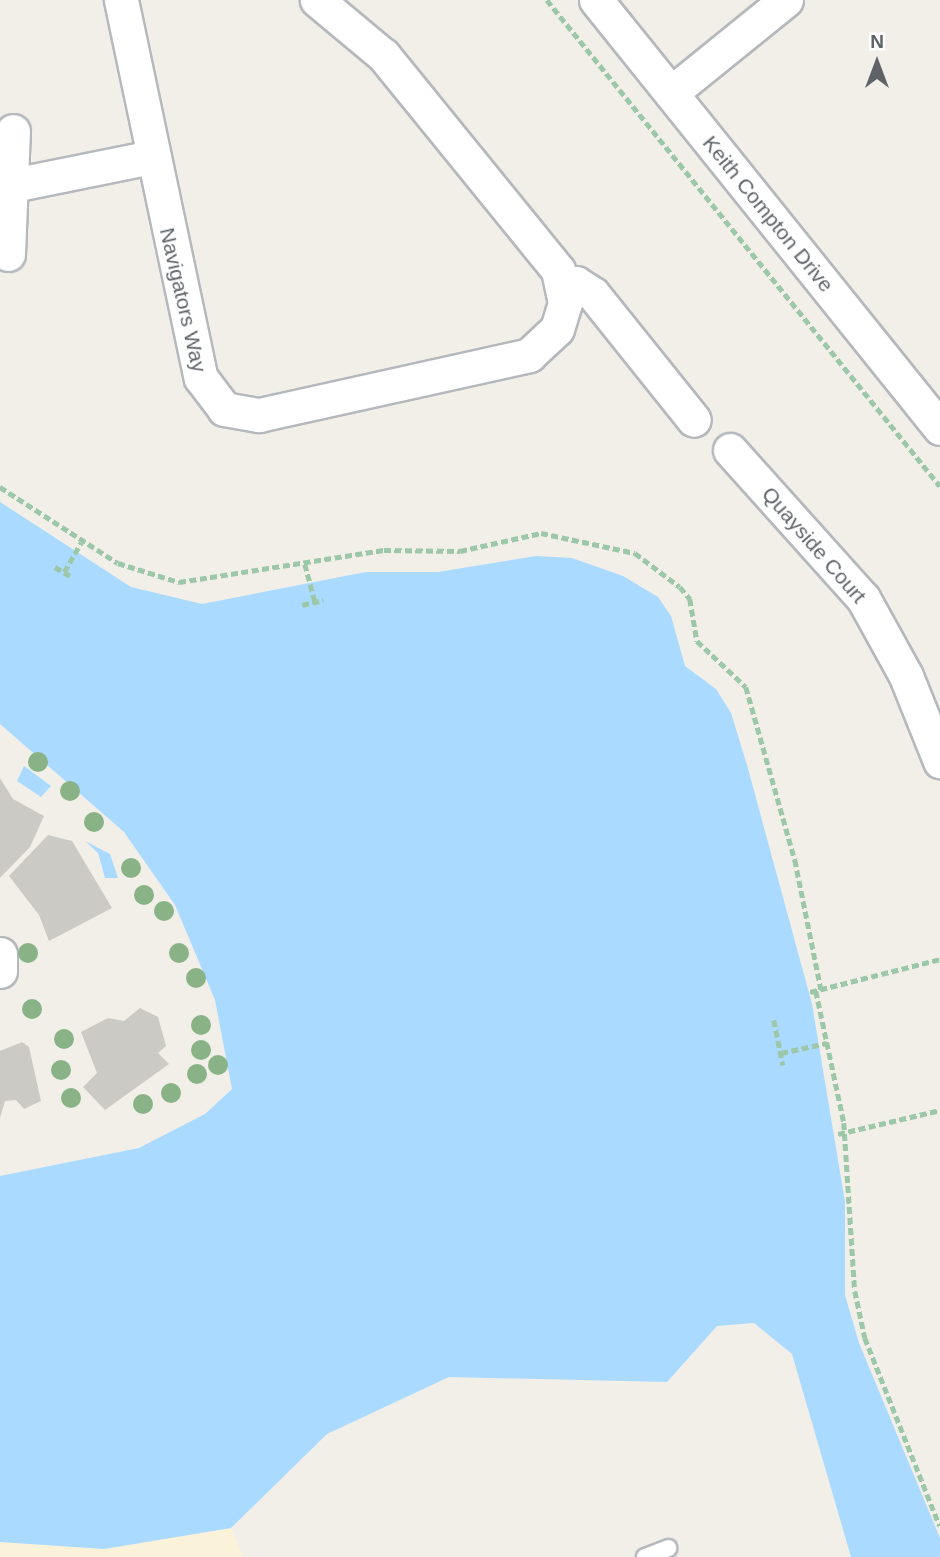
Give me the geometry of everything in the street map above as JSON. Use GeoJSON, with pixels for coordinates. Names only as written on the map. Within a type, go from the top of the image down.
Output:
{"type":"FeatureCollection","features":[{"type":"Feature","properties":{"kind":"street","name":"Navigators Way"},"geometry":{"type":"LineString","coordinates":[[121,0],[152,157],[201,377],[212,400],[237,415],[529,355],[557,329],[565,285]]}},
{"type":"Feature","properties":{"kind":"street"},"geometry":{"type":"LineString","coordinates":[[317,0],[383,55],[565,285],[576,283],[593,294],[694,420]]}},
{"type":"Feature","properties":{"kind":"street","name":"Keith Compton Drive"},"geometry":{"type":"LineString","coordinates":[[596,0],[940,428]]}},
{"type":"Feature","properties":{"kind":"street"},"geometry":{"type":"LineString","coordinates":[[671,93],[786,0]]}},
{"type":"Feature","properties":{"kind":"street"},"geometry":{"type":"LineString","coordinates":[[8,254],[8,186],[13,131]]}},
{"type":"Feature","properties":{"kind":"street"},"geometry":{"type":"LineString","coordinates":[[8,186],[152,157]]}},
{"type":"Feature","properties":{"kind":"street","name":"Quayside Court"},"geometry":{"type":"LineString","coordinates":[[730,450],[863,598],[906,676],[940,761]]}},
{"type":"Feature","properties":{"kind":"street"},"geometry":{"type":"LineString","coordinates":[[0,954],[0,971]]}},
{"type":"Feature","properties":{"kind":"lane"},"geometry":{"type":"LineString","coordinates":[[645,1557],[667,1548]]}},
{"type":"Feature","properties":{"kind":"path"},"geometry":{"type":"LineString","coordinates":[[547,0],[940,486]]}},
{"type":"Feature","properties":{"kind":"path"},"geometry":{"type":"LineString","coordinates":[[0,487],[81,542],[118,563],[179,582],[384,550],[460,551],[541,533],[635,553],[660,569],[690,599],[697,641],[746,687],[795,860],[816,991],[845,1133],[855,1291],[865,1338],[940,1526]]}},
{"type":"Feature","properties":{"kind":"path"},"geometry":{"type":"LineString","coordinates":[[64,572],[81,542]]}},
{"type":"Feature","properties":{"kind":"path"},"geometry":{"type":"LineString","coordinates":[[304,564],[314,602]]}},
{"type":"Feature","properties":{"kind":"path"},"geometry":{"type":"LineString","coordinates":[[55,567],[72,577]]}},
{"type":"Feature","properties":{"kind":"path"},"geometry":{"type":"LineString","coordinates":[[302,605],[323,600]]}},
{"type":"Feature","properties":{"kind":"path"},"geometry":{"type":"LineString","coordinates":[[816,991],[940,959]]}},
{"type":"Feature","properties":{"kind":"path"},"geometry":{"type":"LineString","coordinates":[[774,1020],[783,1065]]}},
{"type":"Feature","properties":{"kind":"path"},"geometry":{"type":"LineString","coordinates":[[781,1053],[827,1043]]}},
{"type":"Feature","properties":{"kind":"path"},"geometry":{"type":"LineString","coordinates":[[838,1134],[940,1110]]}},
{"type":"Feature","properties":{"kind":"sand"},"geometry":{"type":"Polygon","coordinates":[[[231,1528],[243,1557],[0,1557],[0,1542],[104,1549],[231,1528]]]}},
{"type":"Feature","properties":{"kind":"water"},"geometry":{"type":"Polygon","coordinates":[[[0,502],[131,587],[202,604],[366,572],[438,572],[536,556],[572,558],[623,576],[658,597],[671,616],[685,666],[716,689],[731,713],[747,765],[812,1004],[845,1202],[845,1295],[859,1343],[940,1538],[940,1557],[851,1557],[792,1354],[754,1323],[717,1326],[667,1382],[449,1377],[327,1434],[231,1528],[104,1549],[0,1542],[0,1176],[139,1148],[205,1114],[232,1089],[215,1000],[175,905],[124,832],[0,724],[0,502]]]}},
{"type":"Feature","properties":{"kind":"water"},"geometry":{"type":"Polygon","coordinates":[[[24,766],[51,786],[41,797],[17,781],[24,766]]]}},
{"type":"Feature","properties":{"kind":"water"},"geometry":{"type":"Polygon","coordinates":[[[85,841],[110,854],[118,878],[105,878],[98,853],[85,841]]]}},
{"type":"Feature","properties":{"kind":"building"},"geometry":{"type":"Polygon","coordinates":[[[0,778],[13,799],[44,816],[30,847],[0,878],[0,778]]]}},
{"type":"Feature","properties":{"kind":"building"},"geometry":{"type":"Polygon","coordinates":[[[48,835],[72,841],[112,908],[49,941],[39,915],[9,876],[48,835]]]}},
{"type":"Feature","properties":{"kind":"building"},"geometry":{"type":"Polygon","coordinates":[[[140,1008],[158,1017],[166,1046],[158,1053],[169,1064],[105,1110],[83,1087],[97,1073],[81,1032],[108,1018],[124,1021],[140,1008]]]}},
{"type":"Feature","properties":{"kind":"building"},"geometry":{"type":"Polygon","coordinates":[[[22,1042],[29,1047],[41,1101],[24,1109],[16,1100],[5,1101],[0,1118],[0,1051],[22,1042]]]}}]}
